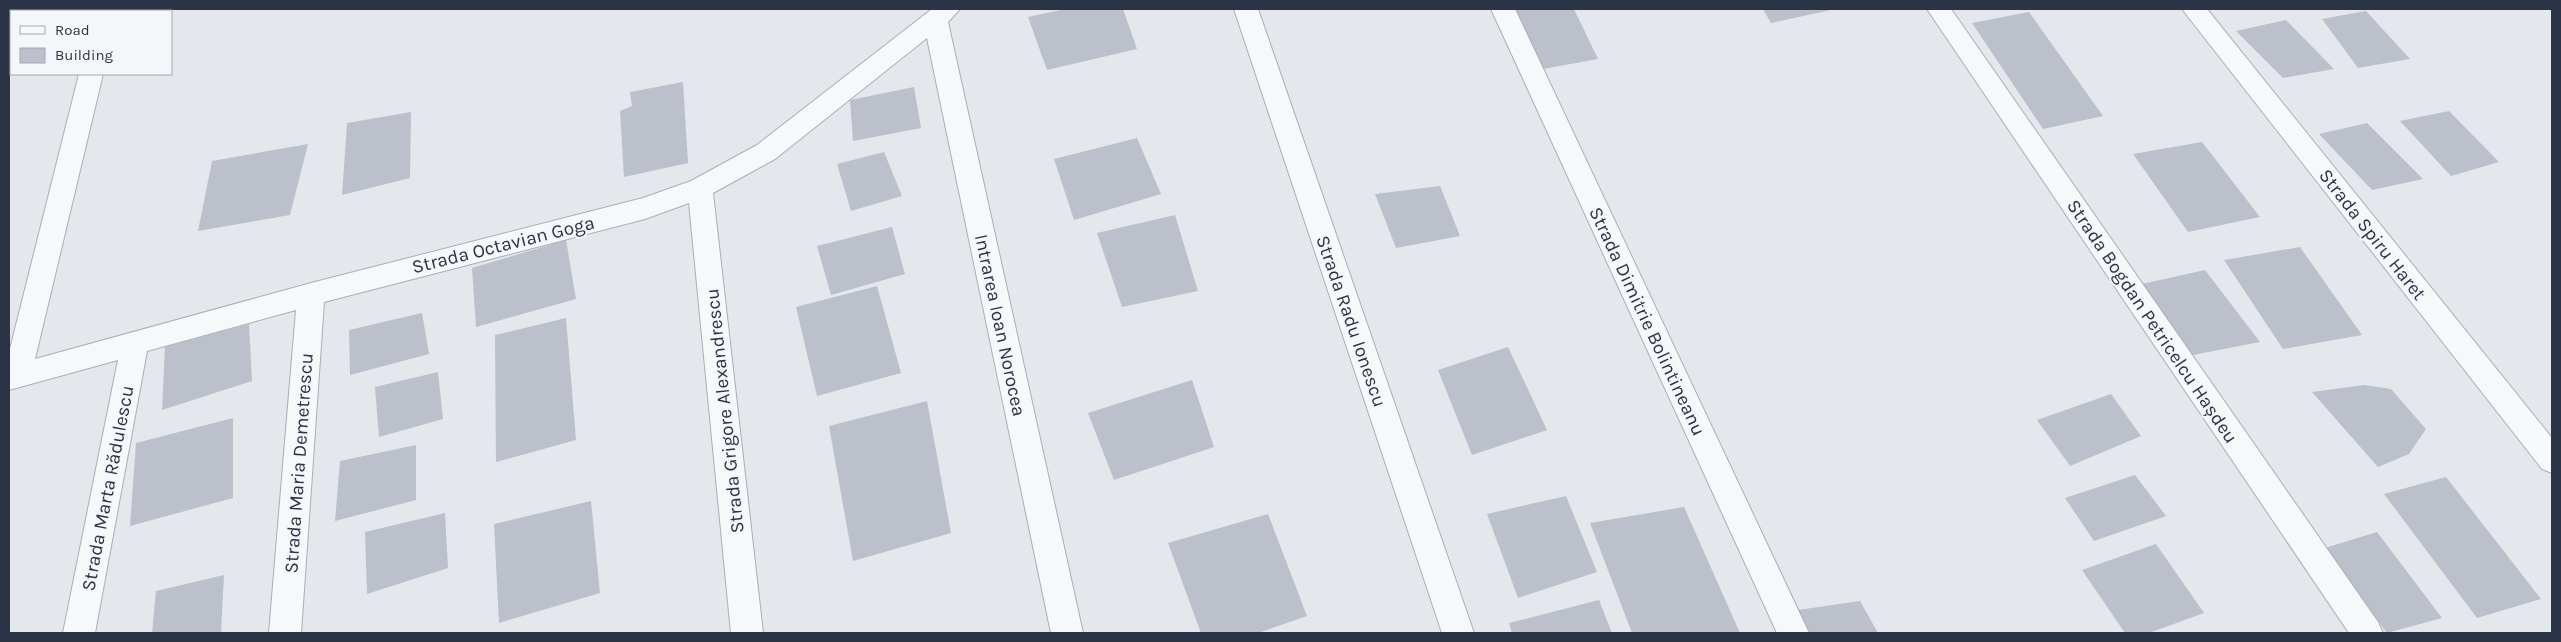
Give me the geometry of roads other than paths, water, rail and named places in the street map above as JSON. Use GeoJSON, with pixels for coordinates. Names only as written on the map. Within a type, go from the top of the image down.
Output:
{"type":"FeatureCollection","features":[{"type":"Feature","properties":{"kind":"street","name":"Strada Radu Ionescu"},"geometry":{"type":"LineString","coordinates":[[1246,9],[1458,633]]}},
{"type":"Feature","properties":{"kind":"street","name":"Strada Dimitrie Bolintineanu"},"geometry":{"type":"LineString","coordinates":[[1503,9],[1793,633]]}},
{"type":"Feature","properties":{"kind":"street","name":"Strada Bogdan Petricelcu Hașdeu"},"geometry":{"type":"LineString","coordinates":[[1939,9],[2367,633]]}},
{"type":"Feature","properties":{"kind":"street","name":"Strada Spiru Haret"},"geometry":{"type":"LineString","coordinates":[[2194,9],[2552,460]]}},
{"type":"Feature","properties":{"kind":"street","name":"Strada Octavian Goga"},"geometry":{"type":"LineString","coordinates":[[13,377],[311,294],[646,208],[700,188],[766,152],[941,13]]}},
{"type":"Feature","properties":{"kind":"street","name":"Intrarea Ioan Norocea"},"geometry":{"type":"LineString","coordinates":[[941,13],[1067,633]]}},
{"type":"Feature","properties":{"kind":"street"},"geometry":{"type":"LineString","coordinates":[[13,377],[91,75]]}},
{"type":"Feature","properties":{"kind":"street","name":"Strada Grigore Alexandrescu"},"geometry":{"type":"LineString","coordinates":[[700,188],[747,633]]}},
{"type":"Feature","properties":{"kind":"street","name":"Strada Maria Demetrescu"},"geometry":{"type":"LineString","coordinates":[[285,633],[311,294]]}},
{"type":"Feature","properties":{"kind":"street","name":"Strada Marta Rădulescu"},"geometry":{"type":"LineString","coordinates":[[79,633],[135,343]]}}]}
